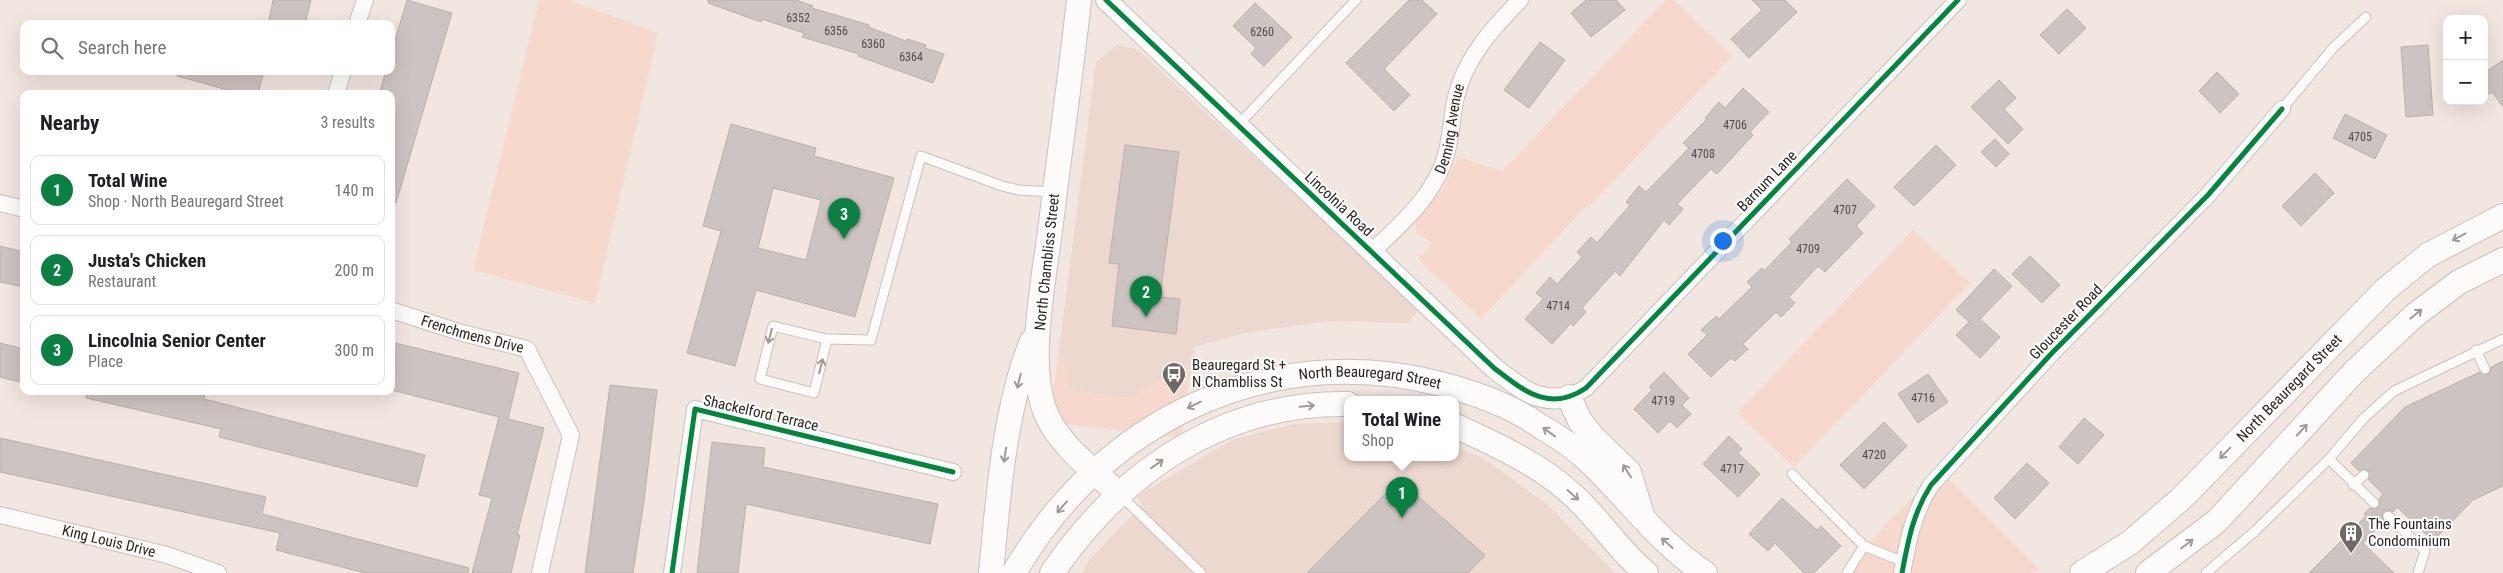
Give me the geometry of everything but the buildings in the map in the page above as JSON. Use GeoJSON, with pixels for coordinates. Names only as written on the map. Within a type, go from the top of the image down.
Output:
{"type":"FeatureCollection","features":[{"type":"Feature","properties":{"kind":"main road","name":"North Chambliss Street"},"geometry":{"type":"LineString","coordinates":[[1079,0],[1039,323],[1038,379],[1048,417],[1060,438],[1074,454],[1120,495]]}},
{"type":"Feature","properties":{"kind":"main road","name":"North Beauregard Street"},"geometry":{"type":"LineString","coordinates":[[2082,573],[2131,542],[2183,497],[2384,290],[2428,255],[2503,216]]}},
{"type":"Feature","properties":{"kind":"main road"},"geometry":{"type":"LineString","coordinates":[[2148,573],[2217,521],[2354,372],[2415,314],[2459,282],[2503,260]]}},
{"type":"Feature","properties":{"kind":"main road"},"geometry":{"type":"LineString","coordinates":[[2459,282],[2503,275]]}},
{"type":"Feature","properties":{"kind":"main road"},"geometry":{"type":"LineString","coordinates":[[991,573],[1000,487],[1014,399],[1027,354],[1039,323]]}},
{"type":"Feature","properties":{"kind":"main road","name":"North Beauregard Street"},"geometry":{"type":"LineString","coordinates":[[1014,573],[1036,538],[1065,503],[1096,472],[1134,441],[1166,420],[1194,404],[1222,393],[1274,378],[1353,371],[1389,373],[1458,388],[1498,402],[1540,425],[1593,465],[1664,542],[1705,573]]}},
{"type":"Feature","properties":{"kind":"main road"},"geometry":{"type":"LineString","coordinates":[[1570,397],[1580,421],[1591,435],[1629,472],[1642,517]]}},
{"type":"Feature","properties":{"kind":"main road","name":"North Beauregard Street"},"geometry":{"type":"LineString","coordinates":[[1052,573],[1089,525],[1153,466],[1182,446],[1220,428],[1254,416],[1297,407],[1344,404]]}},
{"type":"Feature","properties":{"kind":"main road"},"geometry":{"type":"LineString","coordinates":[[1459,427],[1529,461],[1552,477],[1575,497],[1646,573]]}},
{"type":"Feature","properties":{"kind":"street"},"geometry":{"type":"LineString","coordinates":[[358,20],[365,0]]}},
{"type":"Feature","properties":{"kind":"street","name":"Lincolnia Road"},"geometry":{"type":"LineString","coordinates":[[1106,0],[1494,368],[1520,388],[1542,399],[1555,400],[1570,397]]}},
{"type":"Feature","properties":{"kind":"street","name":"Deming Avenue"},"geometry":{"type":"LineString","coordinates":[[1372,252],[1416,209],[1431,188],[1443,164],[1448,147],[1455,101],[1463,74],[1476,50],[1520,0]]}},
{"type":"Feature","properties":{"kind":"street","name":"Barnum Lane"},"geometry":{"type":"LineString","coordinates":[[1570,397],[1586,388],[1958,0]]}},
{"type":"Feature","properties":{"kind":"street"},"geometry":{"type":"LineString","coordinates":[[337,90],[342,75]]}},
{"type":"Feature","properties":{"kind":"street","name":"Gloucester Road"},"geometry":{"type":"LineString","coordinates":[[1903,568],[1912,524],[1920,502],[1931,485],[2051,354],[2208,195],[2282,109]]}},
{"type":"Feature","properties":{"kind":"street"},"geometry":{"type":"LineString","coordinates":[[0,203],[20,208]]}},
{"type":"Feature","properties":{"kind":"street","name":"Frenchmens Drive"},"geometry":{"type":"LineString","coordinates":[[395,311],[462,333],[527,349],[571,434],[540,573]]}},
{"type":"Feature","properties":{"kind":"street","name":"Shackelford Terrace"},"geometry":{"type":"LineString","coordinates":[[672,573],[695,409],[952,472]]}},
{"type":"Feature","properties":{"kind":"street","name":"King Louis Drive"},"geometry":{"type":"LineString","coordinates":[[0,515],[167,556],[218,573]]}},
{"type":"Feature","properties":{"kind":"lane"},"geometry":{"type":"LineString","coordinates":[[1238,125],[1356,0]]}},
{"type":"Feature","properties":{"kind":"lane","name":"Gloucester Road"},"geometry":{"type":"LineString","coordinates":[[2282,109],[2333,48],[2366,17]]}},
{"type":"Feature","properties":{"kind":"lane"},"geometry":{"type":"LineString","coordinates":[[827,339],[814,393],[760,379],[773,326],[827,339],[871,340],[921,156],[1002,186],[1018,190],[1055,192]]}},
{"type":"Feature","properties":{"kind":"lane"},"geometry":{"type":"LineString","coordinates":[[2206,573],[2254,532],[2329,460],[2363,419],[2394,392],[2476,350],[2503,339]]}},
{"type":"Feature","properties":{"kind":"lane"},"geometry":{"type":"LineString","coordinates":[[2476,350],[2485,369]]}},
{"type":"Feature","properties":{"kind":"lane"},"geometry":{"type":"LineString","coordinates":[[2329,460],[2374,503]]}},
{"type":"Feature","properties":{"kind":"lane"},"geometry":{"type":"LineString","coordinates":[[1792,474],[1864,546],[1903,568]]}},
{"type":"Feature","properties":{"kind":"lane"},"geometry":{"type":"LineString","coordinates":[[2353,485],[2364,475]]}},
{"type":"Feature","properties":{"kind":"lane"},"geometry":{"type":"LineString","coordinates":[[1120,495],[1201,573]]}},
{"type":"Feature","properties":{"kind":"lane"},"geometry":{"type":"LineString","coordinates":[[2388,516],[2425,550],[2418,573]]}},
{"type":"Feature","properties":{"kind":"lane"},"geometry":{"type":"LineString","coordinates":[[1847,573],[1864,546]]}},
{"type":"Feature","properties":{"kind":"shaded area"},"geometry":{"type":"Polygon","coordinates":[[[539,0],[569,0],[658,33],[595,303],[473,270],[539,0]]]}},
{"type":"Feature","properties":{"kind":"shaded area"},"geometry":{"type":"Polygon","coordinates":[[[1666,0],[1674,0],[1732,56],[1588,208],[1586,206],[1481,319],[1418,259],[1433,243],[1417,234],[1416,221],[1443,189],[1458,157],[1502,171],[1666,0]]]}},
{"type":"Feature","properties":{"kind":"shaded area"},"geometry":{"type":"Polygon","coordinates":[[[1117,45],[1138,50],[1419,309],[1408,323],[1329,321],[1244,333],[1194,347],[1192,361],[1130,398],[1070,390],[1059,350],[1096,62],[1117,45]]]}},
{"type":"Feature","properties":{"kind":"shaded area"},"geometry":{"type":"Polygon","coordinates":[[[1913,230],[1970,283],[1794,467],[1737,413],[1913,230]]]}},
{"type":"Feature","properties":{"kind":"shaded area"},"geometry":{"type":"Polygon","coordinates":[[[1059,350],[1070,390],[1130,398],[1192,361],[1181,438],[1049,422],[1059,350]]]}},
{"type":"Feature","properties":{"kind":"shaded area"},"geometry":{"type":"Polygon","coordinates":[[[1344,422],[1344,461],[1459,461],[1459,448],[1483,458],[1548,505],[1615,573],[1082,573],[1088,561],[1142,505],[1137,496],[1234,439],[1294,424],[1344,422]]]}},
{"type":"Feature","properties":{"kind":"shaded area"},"geometry":{"type":"Polygon","coordinates":[[[1939,470],[2039,570],[2030,573],[1840,573],[1939,470]]]}},
{"type":"Feature","properties":{"kind":"cycle path"},"geometry":{"type":"LineString","coordinates":[[1106,0],[1494,368],[1527,391],[1549,399],[1560,399],[1586,388],[1958,0]]}},
{"type":"Feature","properties":{"kind":"cycle path"},"geometry":{"type":"LineString","coordinates":[[1902,573],[1915,517],[1931,485],[2051,354],[2208,195],[2282,109]]}},
{"type":"Feature","properties":{"kind":"cycle path"},"geometry":{"type":"LineString","coordinates":[[672,573],[695,409],[953,472]]}},
{"type":"Feature","properties":{"kind":"place","name":"Lincolnia Senior Center"},"geometry":{"type":"Point","coordinates":[844,239]}},
{"type":"Feature","properties":{"kind":"place","name":"Justa's Chicken"},"geometry":{"type":"Point","coordinates":[1146,317]}},
{"type":"Feature","properties":{"kind":"place","name":"Beauregard St + N Chambliss St"},"geometry":{"type":"Point","coordinates":[1174,395]}},
{"type":"Feature","properties":{"kind":"place","name":"Total Wine"},"geometry":{"type":"Point","coordinates":[1402,518]}},
{"type":"Feature","properties":{"kind":"place","name":"The Fountains Condominium"},"geometry":{"type":"Point","coordinates":[2351,554]}}]}
